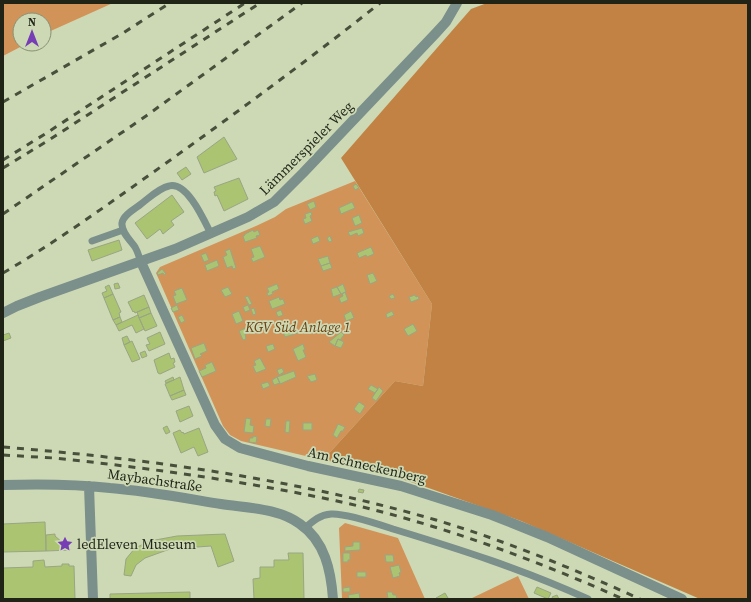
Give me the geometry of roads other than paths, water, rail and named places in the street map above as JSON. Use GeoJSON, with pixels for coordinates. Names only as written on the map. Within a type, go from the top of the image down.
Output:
{"type":"FeatureCollection","features":[{"type":"Feature","properties":{"kind":"street","name":"Lämmerspieler Weg"},"geometry":{"type":"LineString","coordinates":[[3,313],[40,297],[141,262],[211,234],[258,213],[280,196],[436,33],[446,22],[457,3]]}},
{"type":"Feature","properties":{"kind":"street","name":"Am Schneckenberg"},"geometry":{"type":"LineString","coordinates":[[141,262],[215,425],[231,444],[251,451],[308,466],[401,486],[492,515],[561,543],[682,599]]}},
{"type":"Feature","properties":{"kind":"street","name":"Maybachstraße"},"geometry":{"type":"LineString","coordinates":[[3,485],[89,486],[140,491],[277,513],[303,525]]}},
{"type":"Feature","properties":{"kind":"street"},"geometry":{"type":"LineString","coordinates":[[89,486],[93,599]]}},
{"type":"Feature","properties":{"kind":"street"},"geometry":{"type":"LineString","coordinates":[[303,525],[316,539],[325,554],[333,599]]}},
{"type":"Feature","properties":{"kind":"lane"},"geometry":{"type":"LineString","coordinates":[[141,262],[136,249],[123,230],[122,221],[125,217],[165,187],[175,185],[184,190],[202,216],[211,234]]}},
{"type":"Feature","properties":{"kind":"lane"},"geometry":{"type":"LineString","coordinates":[[92,241],[123,230]]}},
{"type":"Feature","properties":{"kind":"lane"},"geometry":{"type":"LineString","coordinates":[[303,525],[318,517],[333,514],[367,521],[468,552],[564,588],[588,599]]}},
{"type":"Feature","properties":{"kind":"railway"},"geometry":{"type":"LineString","coordinates":[[3,102],[123,33],[170,3]]}},
{"type":"Feature","properties":{"kind":"railway"},"geometry":{"type":"LineString","coordinates":[[3,160],[245,3]]}},
{"type":"Feature","properties":{"kind":"railway"},"geometry":{"type":"LineString","coordinates":[[3,168],[49,140],[260,3]]}},
{"type":"Feature","properties":{"kind":"railway"},"geometry":{"type":"LineString","coordinates":[[3,214],[146,116],[302,3]]}},
{"type":"Feature","properties":{"kind":"railway"},"geometry":{"type":"LineString","coordinates":[[3,273],[67,233],[108,205],[275,84],[380,3]]}},
{"type":"Feature","properties":{"kind":"railway"},"geometry":{"type":"LineString","coordinates":[[3,447],[167,465],[276,482],[329,493],[462,528],[565,566],[640,599]]}},
{"type":"Feature","properties":{"kind":"railway"},"geometry":{"type":"LineString","coordinates":[[3,455],[54,458],[125,466],[232,481],[337,501],[411,520],[483,543],[553,569],[623,599]]}},
{"type":"Feature","properties":{"kind":"place","name":"ledEleven Museum"},"geometry":{"type":"Point","coordinates":[65,544]}},
{"type":"Feature","properties":{"kind":"park label","name":"KGV Süd Anlage 1"},"geometry":{"type":"Point","coordinates":[298,327]}}]}
